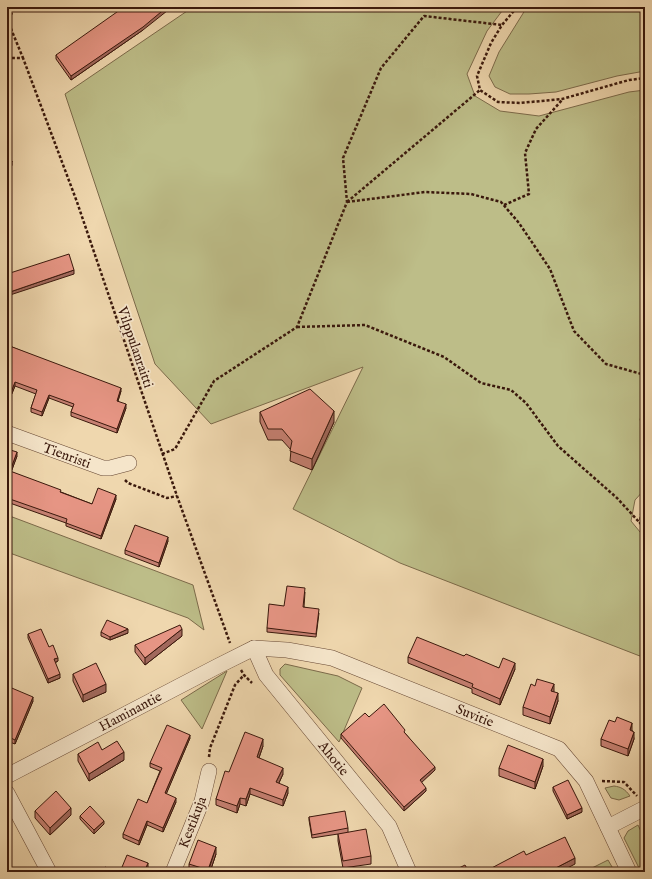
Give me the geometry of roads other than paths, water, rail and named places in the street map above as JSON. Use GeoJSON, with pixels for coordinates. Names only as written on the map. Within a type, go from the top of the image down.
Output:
{"type":"FeatureCollection","features":[{"type":"Feature","properties":{"kind":"street","name":"Tienristi"},"geometry":{"type":"LineString","coordinates":[[7,433],[95,466],[110,468],[129,463]]}},
{"type":"Feature","properties":{"kind":"street","name":"Haminantie"},"geometry":{"type":"LineString","coordinates":[[7,776],[234,657],[254,648]]}},
{"type":"Feature","properties":{"kind":"street","name":"Suvitie"},"geometry":{"type":"LineString","coordinates":[[254,648],[287,650],[332,658],[559,749],[586,781],[629,872]]}},
{"type":"Feature","properties":{"kind":"street","name":"Ahotie"},"geometry":{"type":"LineString","coordinates":[[254,648],[266,674],[389,826],[409,872]]}},
{"type":"Feature","properties":{"kind":"street","name":"Kestikuja"},"geometry":{"type":"LineString","coordinates":[[173,872],[202,801],[209,771]]}},
{"type":"Feature","properties":{"kind":"street"},"geometry":{"type":"LineString","coordinates":[[7,793],[49,872]]}},
{"type":"Feature","properties":{"kind":"street"},"geometry":{"type":"LineString","coordinates":[[608,827],[643,804]]}}]}
